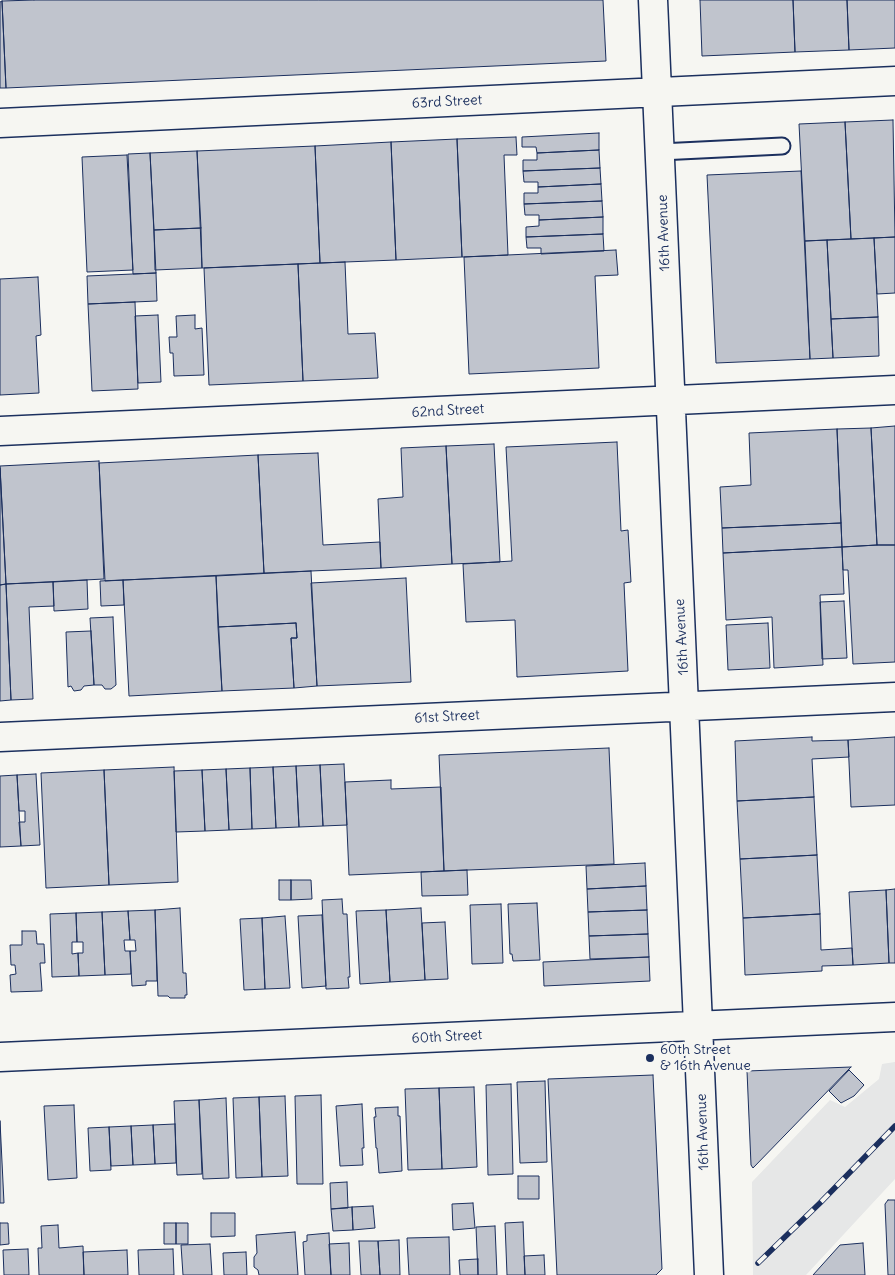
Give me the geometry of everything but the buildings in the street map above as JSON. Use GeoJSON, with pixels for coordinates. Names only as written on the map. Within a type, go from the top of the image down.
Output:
{"type":"FeatureCollection","features":[{"type":"Feature","properties":{"kind":"street","name":"16th Avenue"},"geometry":{"type":"LineString","coordinates":[[653,0],[709,1275]]}},
{"type":"Feature","properties":{"kind":"street","name":"63rd Street"},"geometry":{"type":"LineString","coordinates":[[0,123],[895,80]]}},
{"type":"Feature","properties":{"kind":"street","name":"62nd Street"},"geometry":{"type":"LineString","coordinates":[[0,431],[895,390]]}},
{"type":"Feature","properties":{"kind":"street","name":"61st Street"},"geometry":{"type":"LineString","coordinates":[[0,737],[895,697]]}},
{"type":"Feature","properties":{"kind":"street","name":"60th Street"},"geometry":{"type":"LineString","coordinates":[[0,1056],[895,1017]]}},
{"type":"Feature","properties":{"kind":"lane"},"geometry":{"type":"LineString","coordinates":[[660,152],[782,146]]}},
{"type":"Feature","properties":{"kind":"shaded area"},"geometry":{"type":"Polygon","coordinates":[[[895,1062],[895,1179],[806,1275],[753,1275],[752,1182],[830,1100],[845,1107],[879,1079],[882,1064],[895,1062]]]}},
{"type":"Feature","properties":{"kind":"railway"},"geometry":{"type":"LineString","coordinates":[[758,1263],[895,1126]]}},
{"type":"Feature","properties":{"kind":"place","name":"60th Street & 16th Avenue"},"geometry":{"type":"Point","coordinates":[650,1058]}}]}
